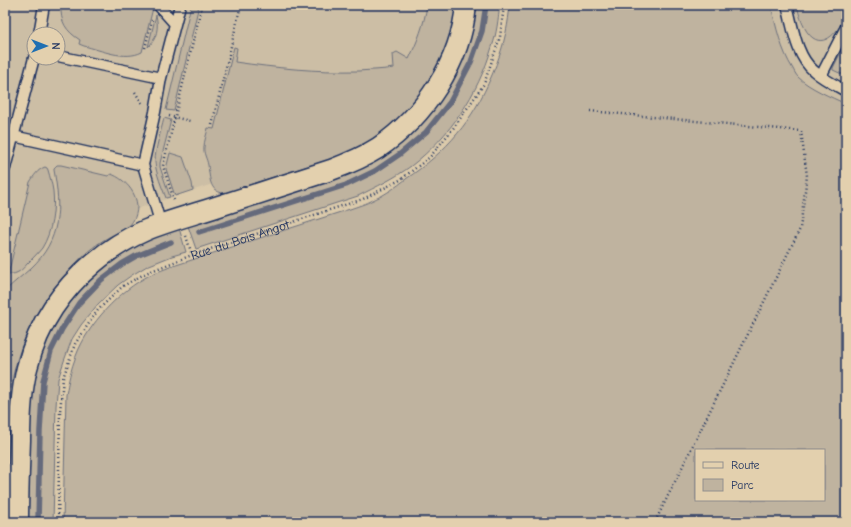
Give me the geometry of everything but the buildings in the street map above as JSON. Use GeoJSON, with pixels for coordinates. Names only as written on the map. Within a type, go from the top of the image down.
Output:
{"type":"FeatureCollection","features":[{"type":"Feature","properties":{"kind":"street"},"geometry":{"type":"LineString","coordinates":[[18,522],[20,421],[26,370],[33,348],[42,328],[53,308],[64,294],[90,266],[103,255],[144,231],[331,170],[377,148],[394,136],[422,107],[443,78],[451,62],[464,24],[466,5]]}},
{"type":"Feature","properties":{"kind":"lane"},"geometry":{"type":"LineString","coordinates":[[40,26],[44,5]]}},
{"type":"Feature","properties":{"kind":"lane"},"geometry":{"type":"LineString","coordinates":[[158,5],[175,24]]}},
{"type":"Feature","properties":{"kind":"lane"},"geometry":{"type":"LineString","coordinates":[[161,225],[143,165],[161,78],[180,5]]}},
{"type":"Feature","properties":{"kind":"lane"},"geometry":{"type":"LineString","coordinates":[[787,5],[802,56],[814,71],[846,91]]}},
{"type":"Feature","properties":{"kind":"lane"},"geometry":{"type":"LineString","coordinates":[[821,76],[846,27]]}},
{"type":"Feature","properties":{"kind":"lane"},"geometry":{"type":"LineString","coordinates":[[66,58],[161,78]]}},
{"type":"Feature","properties":{"kind":"lane"},"geometry":{"type":"LineString","coordinates":[[5,168],[32,66]]}},
{"type":"Feature","properties":{"kind":"lane"},"geometry":{"type":"LineString","coordinates":[[13,136],[143,165]]}},
{"type":"Feature","properties":{"kind":"path"},"geometry":{"type":"LineString","coordinates":[[175,200],[163,166],[202,5]]}},
{"type":"Feature","properties":{"kind":"path"},"geometry":{"type":"LineString","coordinates":[[212,126],[241,5]]}},
{"type":"Feature","properties":{"kind":"path","name":"Rue du Bois Angot"},"geometry":{"type":"LineString","coordinates":[[58,522],[60,412],[63,378],[75,344],[98,310],[123,286],[146,273],[192,255],[363,200],[400,180],[430,157],[455,126],[484,84],[500,37],[504,5]]}},
{"type":"Feature","properties":{"kind":"path"},"geometry":{"type":"LineString","coordinates":[[145,48],[152,18]]}},
{"type":"Feature","properties":{"kind":"path"},"geometry":{"type":"LineString","coordinates":[[590,111],[801,131],[807,176],[800,229],[655,522]]}},
{"type":"Feature","properties":{"kind":"path"},"geometry":{"type":"LineString","coordinates":[[166,115],[190,121]]}},
{"type":"Feature","properties":{"kind":"path"},"geometry":{"type":"LineString","coordinates":[[185,232],[192,255]]}},
{"type":"Feature","properties":{"kind":"shaded area"},"geometry":{"type":"Polygon","coordinates":[[[5,5],[441,5],[434,40],[329,146],[145,206],[113,219],[88,236],[5,355],[5,5]]]}},
{"type":"Feature","properties":{"kind":"shaded area"},"geometry":{"type":"Polygon","coordinates":[[[662,5],[846,5],[846,129],[662,5]]]}},
{"type":"Feature","properties":{"kind":"green space"},"geometry":{"type":"Polygon","coordinates":[[[61,5],[149,5],[153,8],[142,52],[128,55],[105,52],[79,44],[80,40],[65,26],[61,5]]]}},
{"type":"Feature","properties":{"kind":"green space"},"geometry":{"type":"Polygon","coordinates":[[[191,5],[199,5],[174,111],[166,110],[191,5]]]}},
{"type":"Feature","properties":{"kind":"green space"},"geometry":{"type":"Polygon","coordinates":[[[427,5],[456,5],[450,36],[447,46],[430,79],[419,95],[394,122],[380,134],[348,153],[227,193],[221,193],[214,188],[210,180],[204,145],[208,128],[214,129],[234,47],[237,48],[235,62],[250,64],[327,71],[358,71],[394,68],[393,54],[397,52],[409,59],[420,32],[427,5]]]}},
{"type":"Feature","properties":{"kind":"green space"},"geometry":{"type":"Polygon","coordinates":[[[476,5],[500,5],[495,36],[486,64],[471,97],[461,113],[450,128],[425,154],[411,166],[358,196],[196,249],[188,226],[333,180],[363,168],[399,144],[434,109],[454,78],[468,43],[476,5]]]}},
{"type":"Feature","properties":{"kind":"green space"},"geometry":{"type":"Polygon","coordinates":[[[510,5],[771,5],[782,46],[797,76],[814,89],[846,104],[846,522],[63,522],[66,395],[68,385],[74,361],[81,344],[88,332],[106,310],[127,290],[152,274],[365,204],[390,191],[434,157],[457,134],[467,121],[476,107],[492,75],[507,29],[510,5]]]}},
{"type":"Feature","properties":{"kind":"green space"},"geometry":{"type":"Polygon","coordinates":[[[797,5],[846,5],[846,13],[837,30],[829,38],[818,40],[813,38],[807,32],[797,5]]]}},
{"type":"Feature","properties":{"kind":"green space"},"geometry":{"type":"Polygon","coordinates":[[[156,15],[157,24],[155,37],[148,47],[156,15]]]}},
{"type":"Feature","properties":{"kind":"green space"},"geometry":{"type":"Polygon","coordinates":[[[846,42],[846,76],[833,70],[833,68],[846,42]]]}},
{"type":"Feature","properties":{"kind":"green space"},"geometry":{"type":"Polygon","coordinates":[[[164,118],[171,120],[160,163],[170,197],[166,198],[158,176],[155,162],[157,146],[164,118]]]}},
{"type":"Feature","properties":{"kind":"green space"},"geometry":{"type":"Polygon","coordinates":[[[170,153],[183,157],[193,190],[175,196],[166,169],[170,153]]]}},
{"type":"Feature","properties":{"kind":"green space"},"geometry":{"type":"Polygon","coordinates":[[[57,165],[108,176],[111,174],[117,176],[127,184],[131,190],[136,201],[137,208],[135,218],[128,227],[105,239],[92,248],[66,274],[46,300],[29,329],[17,359],[11,392],[9,416],[7,522],[5,522],[5,291],[41,257],[53,235],[58,210],[58,197],[54,170],[57,165]]]}},
{"type":"Feature","properties":{"kind":"green space"},"geometry":{"type":"Polygon","coordinates":[[[45,167],[47,168],[53,188],[54,198],[52,220],[48,235],[42,248],[24,268],[17,273],[9,274],[30,182],[38,171],[45,167]]]}},
{"type":"Feature","properties":{"kind":"green space"},"geometry":{"type":"Polygon","coordinates":[[[179,228],[186,252],[147,266],[118,285],[98,304],[72,339],[58,379],[53,522],[28,522],[32,394],[44,347],[54,326],[67,306],[82,288],[118,257],[139,244],[179,228]]]}},
{"type":"Feature","properties":{"kind":"waterway"},"geometry":{"type":"LineString","coordinates":[[199,232],[346,185],[375,171],[400,154],[426,132],[450,102],[471,62],[482,31],[486,5]]}},
{"type":"Feature","properties":{"kind":"waterway"},"geometry":{"type":"LineString","coordinates":[[38,522],[40,431],[43,381],[51,351],[62,329],[79,303],[101,280],[122,264],[136,256],[171,242]]}}]}
